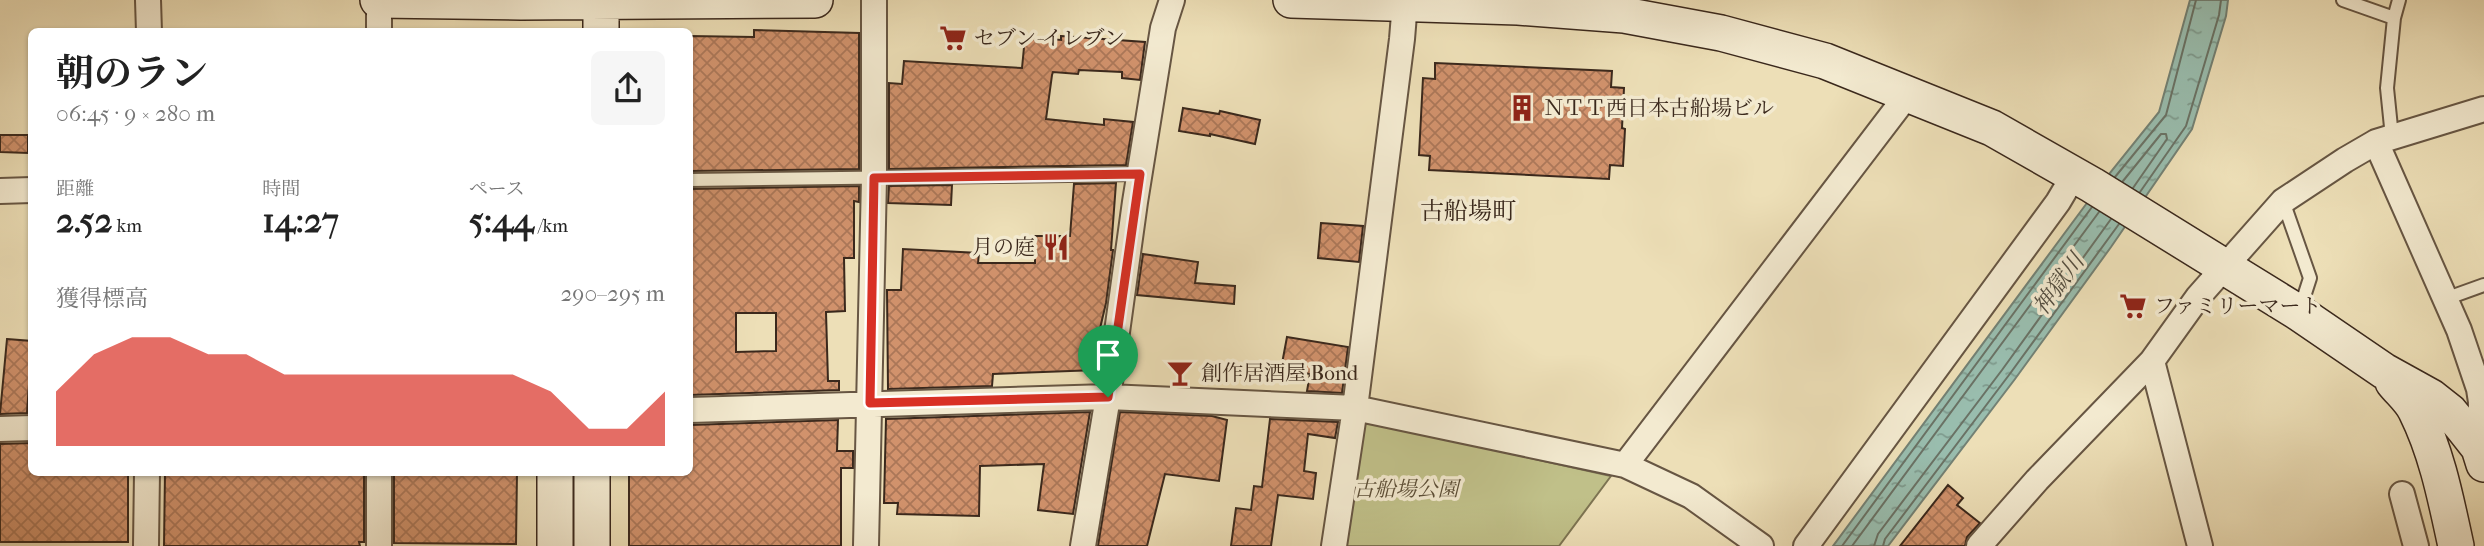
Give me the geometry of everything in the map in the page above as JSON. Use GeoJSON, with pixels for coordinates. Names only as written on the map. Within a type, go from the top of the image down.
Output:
{"type":"FeatureCollection","features":[{"type":"Feature","properties":{"kind":"street"},"geometry":{"type":"LineString","coordinates":[[148,0],[149,28]]}},
{"type":"Feature","properties":{"kind":"street"},"geometry":{"type":"LineString","coordinates":[[379,28],[378,0],[559,11],[601,0],[815,0]]}},
{"type":"Feature","properties":{"kind":"street"},"geometry":{"type":"LineString","coordinates":[[601,0],[601,28]]}},
{"type":"Feature","properties":{"kind":"street"},"geometry":{"type":"LineString","coordinates":[[866,546],[874,178],[873,0]]}},
{"type":"Feature","properties":{"kind":"street"},"geometry":{"type":"LineString","coordinates":[[1083,546],[1163,28],[1172,0]]}},
{"type":"Feature","properties":{"kind":"street"},"geometry":{"type":"LineString","coordinates":[[1291,0],[1582,10],[1624,7],[1825,61],[1939,109],[1992,128],[2083,180],[2299,313],[2384,371],[2431,397],[2450,412],[2483,454]]}},
{"type":"Feature","properties":{"kind":"street"},"geometry":{"type":"LineString","coordinates":[[1334,546],[1405,2]]}},
{"type":"Feature","properties":{"kind":"street"},"geometry":{"type":"LineString","coordinates":[[1625,465],[1908,94]]}},
{"type":"Feature","properties":{"kind":"street"},"geometry":{"type":"LineString","coordinates":[[1979,546],[2037,480],[2152,360],[2223,267],[2283,201],[2345,160],[2384,140],[2484,108]]}},
{"type":"Feature","properties":{"kind":"street"},"geometry":{"type":"LineString","coordinates":[[2384,140],[2459,330],[2479,389],[2483,454]]}},
{"type":"Feature","properties":{"kind":"street"},"geometry":{"type":"LineString","coordinates":[[1806,546],[2058,202],[2083,180]]}},
{"type":"Feature","properties":{"kind":"street"},"geometry":{"type":"LineString","coordinates":[[0,191],[28,190]]}},
{"type":"Feature","properties":{"kind":"street"},"geometry":{"type":"LineString","coordinates":[[2152,360],[2200,546]]}},
{"type":"Feature","properties":{"kind":"street"},"geometry":{"type":"LineString","coordinates":[[2384,371],[2416,409],[2439,471],[2456,546]]}},
{"type":"Feature","properties":{"kind":"street"},"geometry":{"type":"LineString","coordinates":[[693,410],[1108,397],[1354,408],[1625,465],[1691,496],[1761,546]]}},
{"type":"Feature","properties":{"kind":"street"},"geometry":{"type":"LineString","coordinates":[[0,429],[28,428]]}},
{"type":"Feature","properties":{"kind":"street"},"geometry":{"type":"LineString","coordinates":[[2473,546],[2464,495],[2468,467],[2483,454]]}},
{"type":"Feature","properties":{"kind":"street"},"geometry":{"type":"LineString","coordinates":[[146,546],[147,476]]}},
{"type":"Feature","properties":{"kind":"street"},"geometry":{"type":"LineString","coordinates":[[379,476],[379,546]]}},
{"type":"Feature","properties":{"kind":"street"},"geometry":{"type":"LineString","coordinates":[[555,476],[555,546]]}},
{"type":"Feature","properties":{"kind":"street"},"geometry":{"type":"LineString","coordinates":[[592,476],[592,546]]}},
{"type":"Feature","properties":{"kind":"street"},"geometry":{"type":"LineString","coordinates":[[2402,494],[2416,546]]}},
{"type":"Feature","properties":{"kind":"lane"},"geometry":{"type":"LineString","coordinates":[[2343,0],[2394,18]]}},
{"type":"Feature","properties":{"kind":"lane"},"geometry":{"type":"LineString","coordinates":[[2384,140],[2394,18],[2399,0]]}},
{"type":"Feature","properties":{"kind":"lane"},"geometry":{"type":"LineString","coordinates":[[693,180],[1140,174]]}},
{"type":"Feature","properties":{"kind":"lane"},"geometry":{"type":"LineString","coordinates":[[2283,201],[2311,278],[2299,313]]}},
{"type":"Feature","properties":{"kind":"lane"},"geometry":{"type":"LineString","coordinates":[[2445,299],[2484,285]]}},
{"type":"Feature","properties":{"kind":"green space","name":"古船場公園"},"geometry":{"type":"Polygon","coordinates":[[[1364,421],[1611,476],[1559,546],[1339,546],[1364,421]]]}},
{"type":"Feature","properties":{"kind":"water","name":"神獄川"},"geometry":{"type":"Polygon","coordinates":[[[2190,0],[2228,0],[2226,16],[2192,129],[2015,379],[1888,546],[1833,546],[2101,184],[2159,112],[2190,0]]]}},
{"type":"Feature","properties":{"kind":"building"},"geometry":{"type":"Polygon","coordinates":[[[754,30],[859,33],[859,169],[693,171],[693,36],[754,37],[754,30]]]}},
{"type":"Feature","properties":{"kind":"building"},"geometry":{"type":"Polygon","coordinates":[[[1061,36],[1145,42],[1140,80],[1122,78],[1122,72],[1079,70],[1078,74],[1053,72],[1052,75],[1046,119],[1104,125],[1104,119],[1133,122],[1126,165],[889,169],[889,83],[902,84],[904,61],[1022,68],[1025,37],[1061,40],[1061,36]]]}},
{"type":"Feature","properties":{"kind":"building","name":"ＮＴＴ西日本古船場ビル"},"geometry":{"type":"Polygon","coordinates":[[[1435,63],[1612,71],[1611,87],[1624,88],[1623,166],[1610,165],[1609,179],[1429,170],[1430,156],[1419,155],[1423,78],[1435,79],[1435,63]]]}},
{"type":"Feature","properties":{"kind":"building"},"geometry":{"type":"Polygon","coordinates":[[[1183,108],[1219,114],[1220,111],[1260,120],[1255,144],[1210,134],[1179,131],[1183,108]]]}},
{"type":"Feature","properties":{"kind":"building"},"geometry":{"type":"Polygon","coordinates":[[[0,135],[28,135],[28,153],[0,152],[0,135]]]}},
{"type":"Feature","properties":{"kind":"building"},"geometry":{"type":"Polygon","coordinates":[[[1116,183],[1113,250],[1106,303],[1098,337],[1097,370],[993,374],[992,386],[888,389],[887,290],[901,290],[903,249],[979,253],[978,263],[1035,263],[1035,236],[1070,236],[1074,184],[1116,183]]]}},
{"type":"Feature","properties":{"kind":"building"},"geometry":{"type":"Polygon","coordinates":[[[952,185],[951,205],[888,203],[889,186],[952,185]]]}},
{"type":"Feature","properties":{"kind":"building"},"geometry":{"type":"Polygon","coordinates":[[[859,186],[859,202],[854,201],[854,258],[844,258],[845,311],[826,312],[828,381],[839,381],[839,390],[693,395],[693,189],[859,186]],[[736,313],[736,352],[776,351],[776,313],[736,313]]]}},
{"type":"Feature","properties":{"kind":"building"},"geometry":{"type":"Polygon","coordinates":[[[1321,223],[1363,226],[1359,262],[1318,258],[1321,223]]]}},
{"type":"Feature","properties":{"kind":"building"},"geometry":{"type":"Polygon","coordinates":[[[1143,254],[1198,262],[1195,283],[1235,286],[1234,304],[1137,295],[1143,254]]]}},
{"type":"Feature","properties":{"kind":"building"},"geometry":{"type":"Polygon","coordinates":[[[1287,337],[1348,347],[1342,393],[1307,391],[1310,374],[1281,369],[1287,337]]]}},
{"type":"Feature","properties":{"kind":"building"},"geometry":{"type":"Polygon","coordinates":[[[7,339],[28,341],[27,413],[0,414],[7,339]]]}},
{"type":"Feature","properties":{"kind":"building"},"geometry":{"type":"Polygon","coordinates":[[[1090,412],[1073,514],[1038,510],[1044,464],[980,466],[979,516],[897,514],[898,503],[884,503],[886,419],[1090,412]]]}},
{"type":"Feature","properties":{"kind":"building"},"geometry":{"type":"Polygon","coordinates":[[[1120,412],[1212,416],[1227,420],[1219,481],[1165,474],[1147,546],[1098,546],[1120,412]]]}},
{"type":"Feature","properties":{"kind":"building"},"geometry":{"type":"Polygon","coordinates":[[[1270,419],[1338,422],[1335,438],[1308,434],[1304,471],[1316,473],[1313,499],[1278,495],[1271,546],[1231,546],[1236,508],[1251,510],[1254,486],[1262,487],[1270,419]]]}},
{"type":"Feature","properties":{"kind":"building"},"geometry":{"type":"Polygon","coordinates":[[[838,420],[837,451],[853,451],[853,468],[841,468],[841,546],[629,546],[629,476],[693,476],[693,425],[838,420]]]}},
{"type":"Feature","properties":{"kind":"building"},"geometry":{"type":"Polygon","coordinates":[[[28,443],[28,476],[128,476],[128,542],[0,542],[0,444],[28,443]]]}},
{"type":"Feature","properties":{"kind":"building"},"geometry":{"type":"Polygon","coordinates":[[[165,476],[364,476],[364,542],[359,542],[360,546],[164,546],[165,476]]]}},
{"type":"Feature","properties":{"kind":"building"},"geometry":{"type":"Polygon","coordinates":[[[394,476],[517,476],[516,544],[394,543],[394,476]]]}},
{"type":"Feature","properties":{"kind":"building"},"geometry":{"type":"Polygon","coordinates":[[[1948,485],[1963,498],[1957,505],[1980,523],[1967,537],[1965,546],[1900,546],[1948,485]]]}},
{"type":"Feature","properties":{"kind":"place","name":"セブン-イレブン"},"geometry":{"type":"Point","coordinates":[953,38]}},
{"type":"Feature","properties":{"kind":"place","name":"ＮＴＴ西日本古船場ビル"},"geometry":{"type":"Point","coordinates":[1522,108]}},
{"type":"Feature","properties":{"kind":"place","name":"月の庭"},"geometry":{"type":"Point","coordinates":[1056,247]}},
{"type":"Feature","properties":{"kind":"place","name":"ファミリーマート"},"geometry":{"type":"Point","coordinates":[2133,306]}},
{"type":"Feature","properties":{"kind":"place","name":"創作居酒屋 Bond"},"geometry":{"type":"Point","coordinates":[1180,373]}},
{"type":"Feature","properties":{"kind":"district","name":"古船場町"},"geometry":{"type":"Point","coordinates":[1468,211]}},
{"type":"Feature","properties":{"kind":"route"},"geometry":{"type":"LineString","coordinates":[[1140,174],[1108,397],[870,403],[874,178],[1140,174]]}}]}
